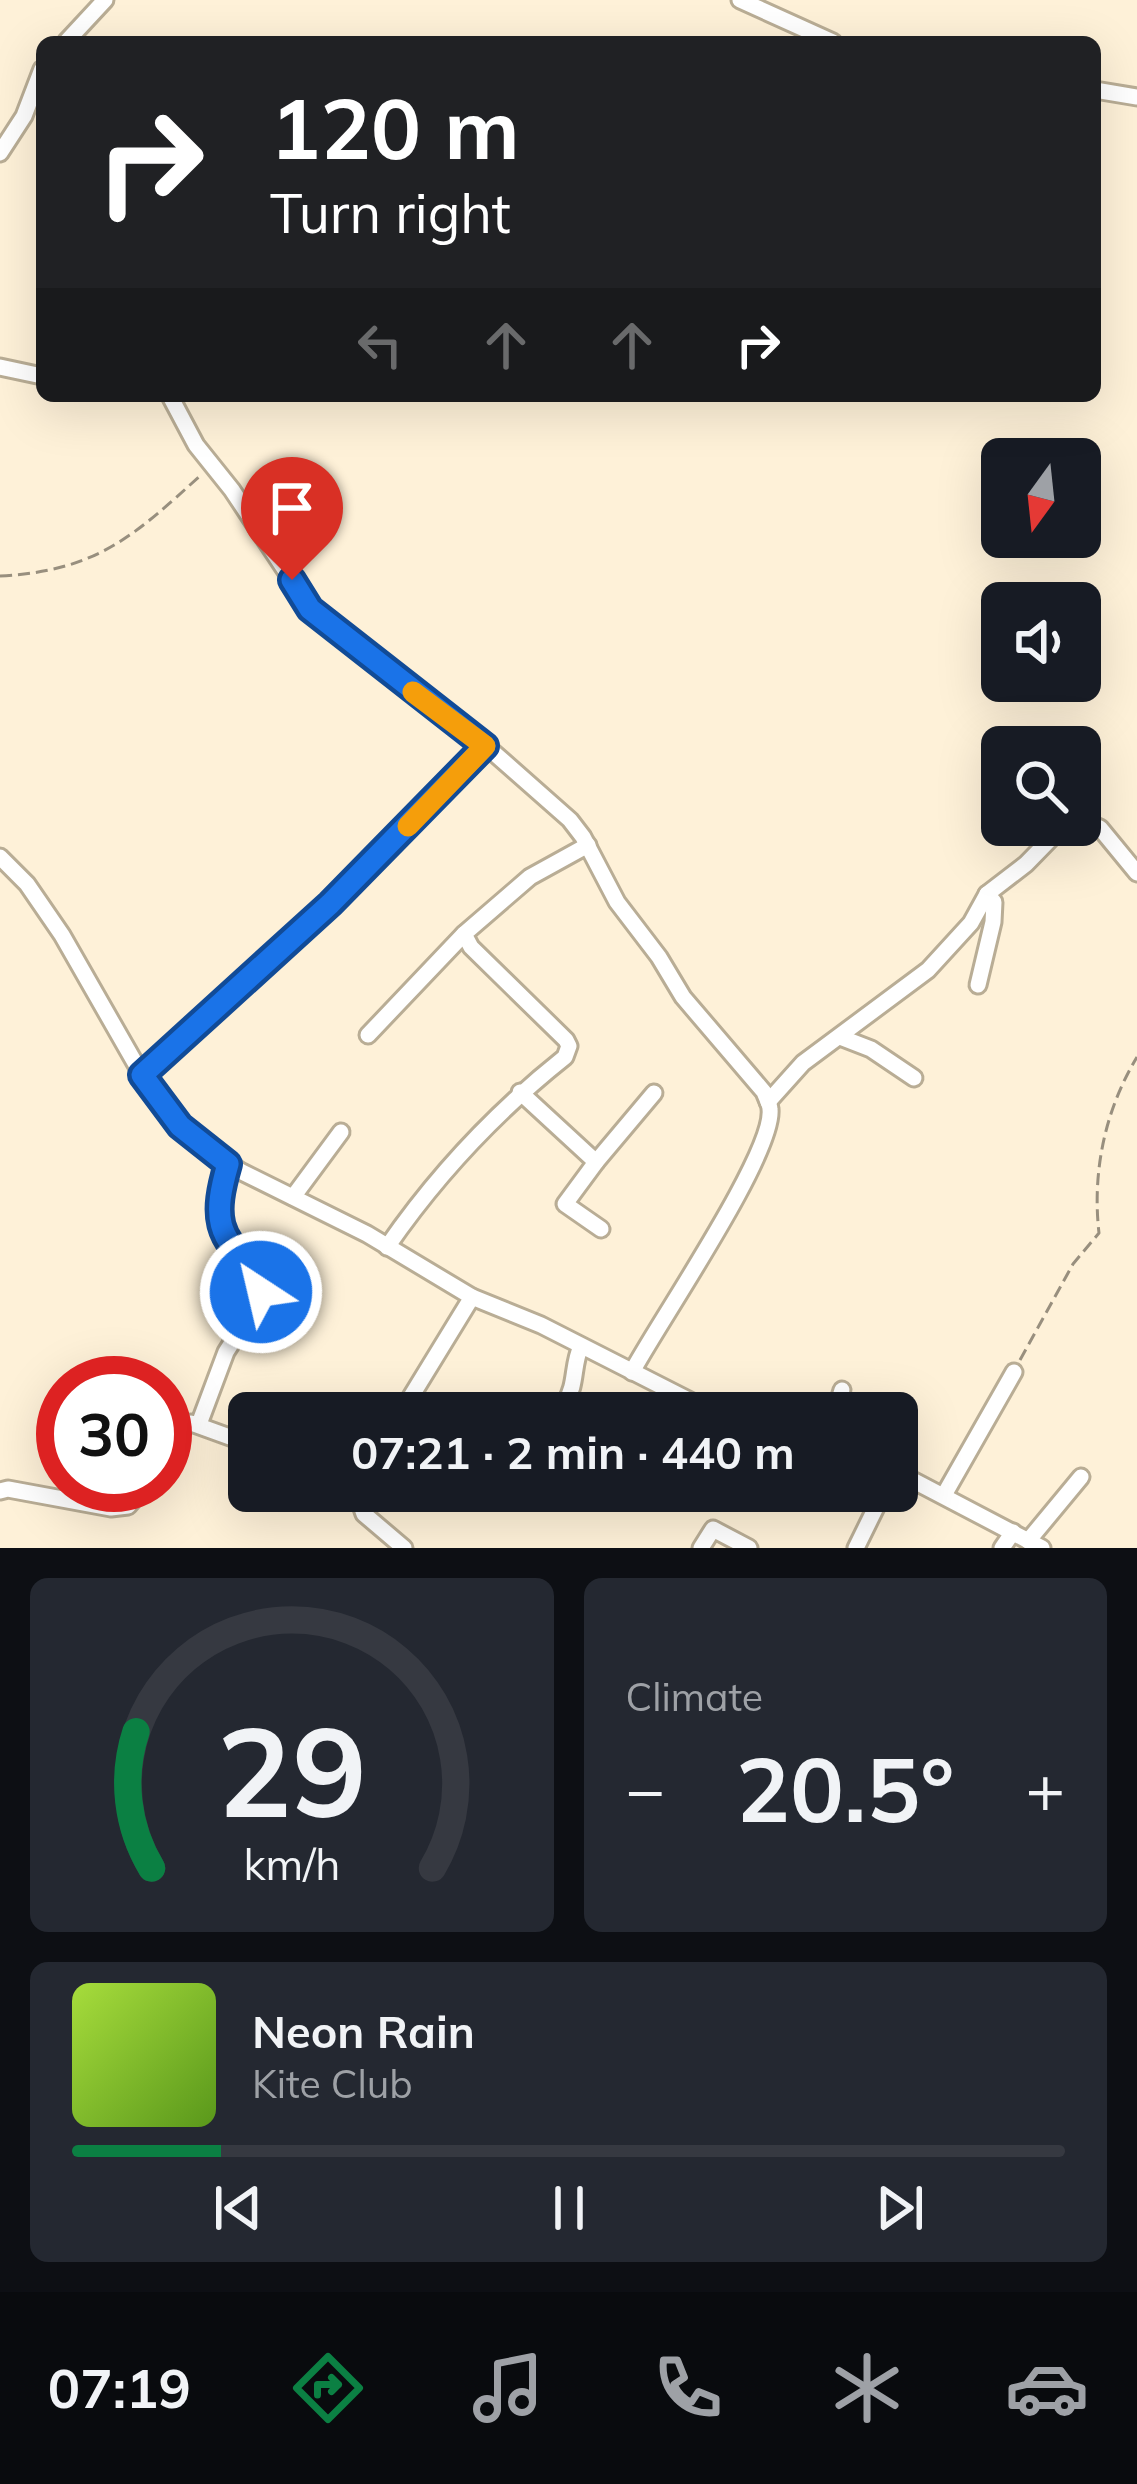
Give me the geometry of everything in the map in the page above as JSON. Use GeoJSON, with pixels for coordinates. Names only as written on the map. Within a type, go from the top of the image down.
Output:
{"type":"FeatureCollection","features":[{"type":"Feature","properties":{"kind":"street"},"geometry":{"type":"LineString","coordinates":[[72,36],[105,0]]}},
{"type":"Feature","properties":{"kind":"street"},"geometry":{"type":"LineString","coordinates":[[740,0],[820,36]]}},
{"type":"Feature","properties":{"kind":"street"},"geometry":{"type":"LineString","coordinates":[[0,153],[24,116],[36,85]]}},
{"type":"Feature","properties":{"kind":"street"},"geometry":{"type":"LineString","coordinates":[[1101,91],[1137,97]]}},
{"type":"Feature","properties":{"kind":"street"},"geometry":{"type":"LineString","coordinates":[[0,367],[36,375]]}},
{"type":"Feature","properties":{"kind":"street"},"geometry":{"type":"LineString","coordinates":[[173,402],[187,430],[310,609],[485,746],[570,820],[617,902],[659,957],[682,997],[764,1092],[768,1124],[730,1208],[632,1372]]}},
{"type":"Feature","properties":{"kind":"street"},"geometry":{"type":"LineString","coordinates":[[142,1075],[330,904],[485,746]]}},
{"type":"Feature","properties":{"kind":"street"},"geometry":{"type":"LineString","coordinates":[[1101,828],[1137,872]]}},
{"type":"Feature","properties":{"kind":"street"},"geometry":{"type":"LineString","coordinates":[[368,1034],[464,934],[530,877],[588,845]]}},
{"type":"Feature","properties":{"kind":"street"},"geometry":{"type":"LineString","coordinates":[[768,1102],[803,1063],[928,970],[971,922],[987,894],[1044,846]]}},
{"type":"Feature","properties":{"kind":"street"},"geometry":{"type":"LineString","coordinates":[[0,857],[27,884],[62,935],[142,1075],[180,1126],[228,1164],[472,1297],[672,1392]]}},
{"type":"Feature","properties":{"kind":"street"},"geometry":{"type":"LineString","coordinates":[[978,985],[993,922],[994,902],[987,894]]}},
{"type":"Feature","properties":{"kind":"street"},"geometry":{"type":"LineString","coordinates":[[387,1247],[408,1216],[520,1092],[565,1057],[569,1046],[471,947],[464,934]]}},
{"type":"Feature","properties":{"kind":"street"},"geometry":{"type":"LineString","coordinates":[[840,1036],[871,1049],[914,1078]]}},
{"type":"Feature","properties":{"kind":"street"},"geometry":{"type":"LineString","coordinates":[[520,1092],[596,1162]]}},
{"type":"Feature","properties":{"kind":"street"},"geometry":{"type":"LineString","coordinates":[[601,1229],[566,1204],[654,1093]]}},
{"type":"Feature","properties":{"kind":"street"},"geometry":{"type":"LineString","coordinates":[[293,1197],[341,1132]]}},
{"type":"Feature","properties":{"kind":"street"},"geometry":{"type":"LineString","coordinates":[[199,1424],[226,1352],[256,1305],[262,1281],[259,1272],[227,1244],[219,1200],[228,1164]]}},
{"type":"Feature","properties":{"kind":"street"},"geometry":{"type":"LineString","coordinates":[[414,1392],[472,1297]]}},
{"type":"Feature","properties":{"kind":"street"},"geometry":{"type":"LineString","coordinates":[[572,1392],[580,1346]]}},
{"type":"Feature","properties":{"kind":"street"},"geometry":{"type":"LineString","coordinates":[[944,1496],[1014,1372]]}},
{"type":"Feature","properties":{"kind":"street"},"geometry":{"type":"LineString","coordinates":[[192,1424],[228,1436]]}},
{"type":"Feature","properties":{"kind":"street"},"geometry":{"type":"LineString","coordinates":[[1001,1548],[1028,1540],[1081,1477]]}},
{"type":"Feature","properties":{"kind":"street"},"geometry":{"type":"LineString","coordinates":[[918,1483],[1028,1540]]}},
{"type":"Feature","properties":{"kind":"street"},"geometry":{"type":"LineString","coordinates":[[0,1491],[36,1494]]}},
{"type":"Feature","properties":{"kind":"street"},"geometry":{"type":"LineString","coordinates":[[363,1512],[404,1548]]}},
{"type":"Feature","properties":{"kind":"street"},"geometry":{"type":"LineString","coordinates":[[856,1548],[874,1512]]}},
{"type":"Feature","properties":{"kind":"street"},"geometry":{"type":"LineString","coordinates":[[700,1548],[713,1529],[749,1548]]}},
{"type":"Feature","properties":{"kind":"path"},"geometry":{"type":"LineString","coordinates":[[0,576],[60,568],[112,549],[212,464]]}},
{"type":"Feature","properties":{"kind":"path"},"geometry":{"type":"LineString","coordinates":[[1014,1372],[1073,1264],[1100,1233],[1096,1201],[1103,1137],[1137,1057]]}},
{"type":"Feature","properties":{"kind":"slow traffic"},"geometry":{"type":"LineString","coordinates":[[408,826],[485,746],[413,692]]}},
{"type":"Feature","properties":{"kind":"route"},"geometry":{"type":"LineString","coordinates":[[261,1292],[259,1272],[227,1244],[219,1200],[228,1164],[180,1126],[142,1075],[330,904],[485,746],[310,609],[292,580]]}}]}
